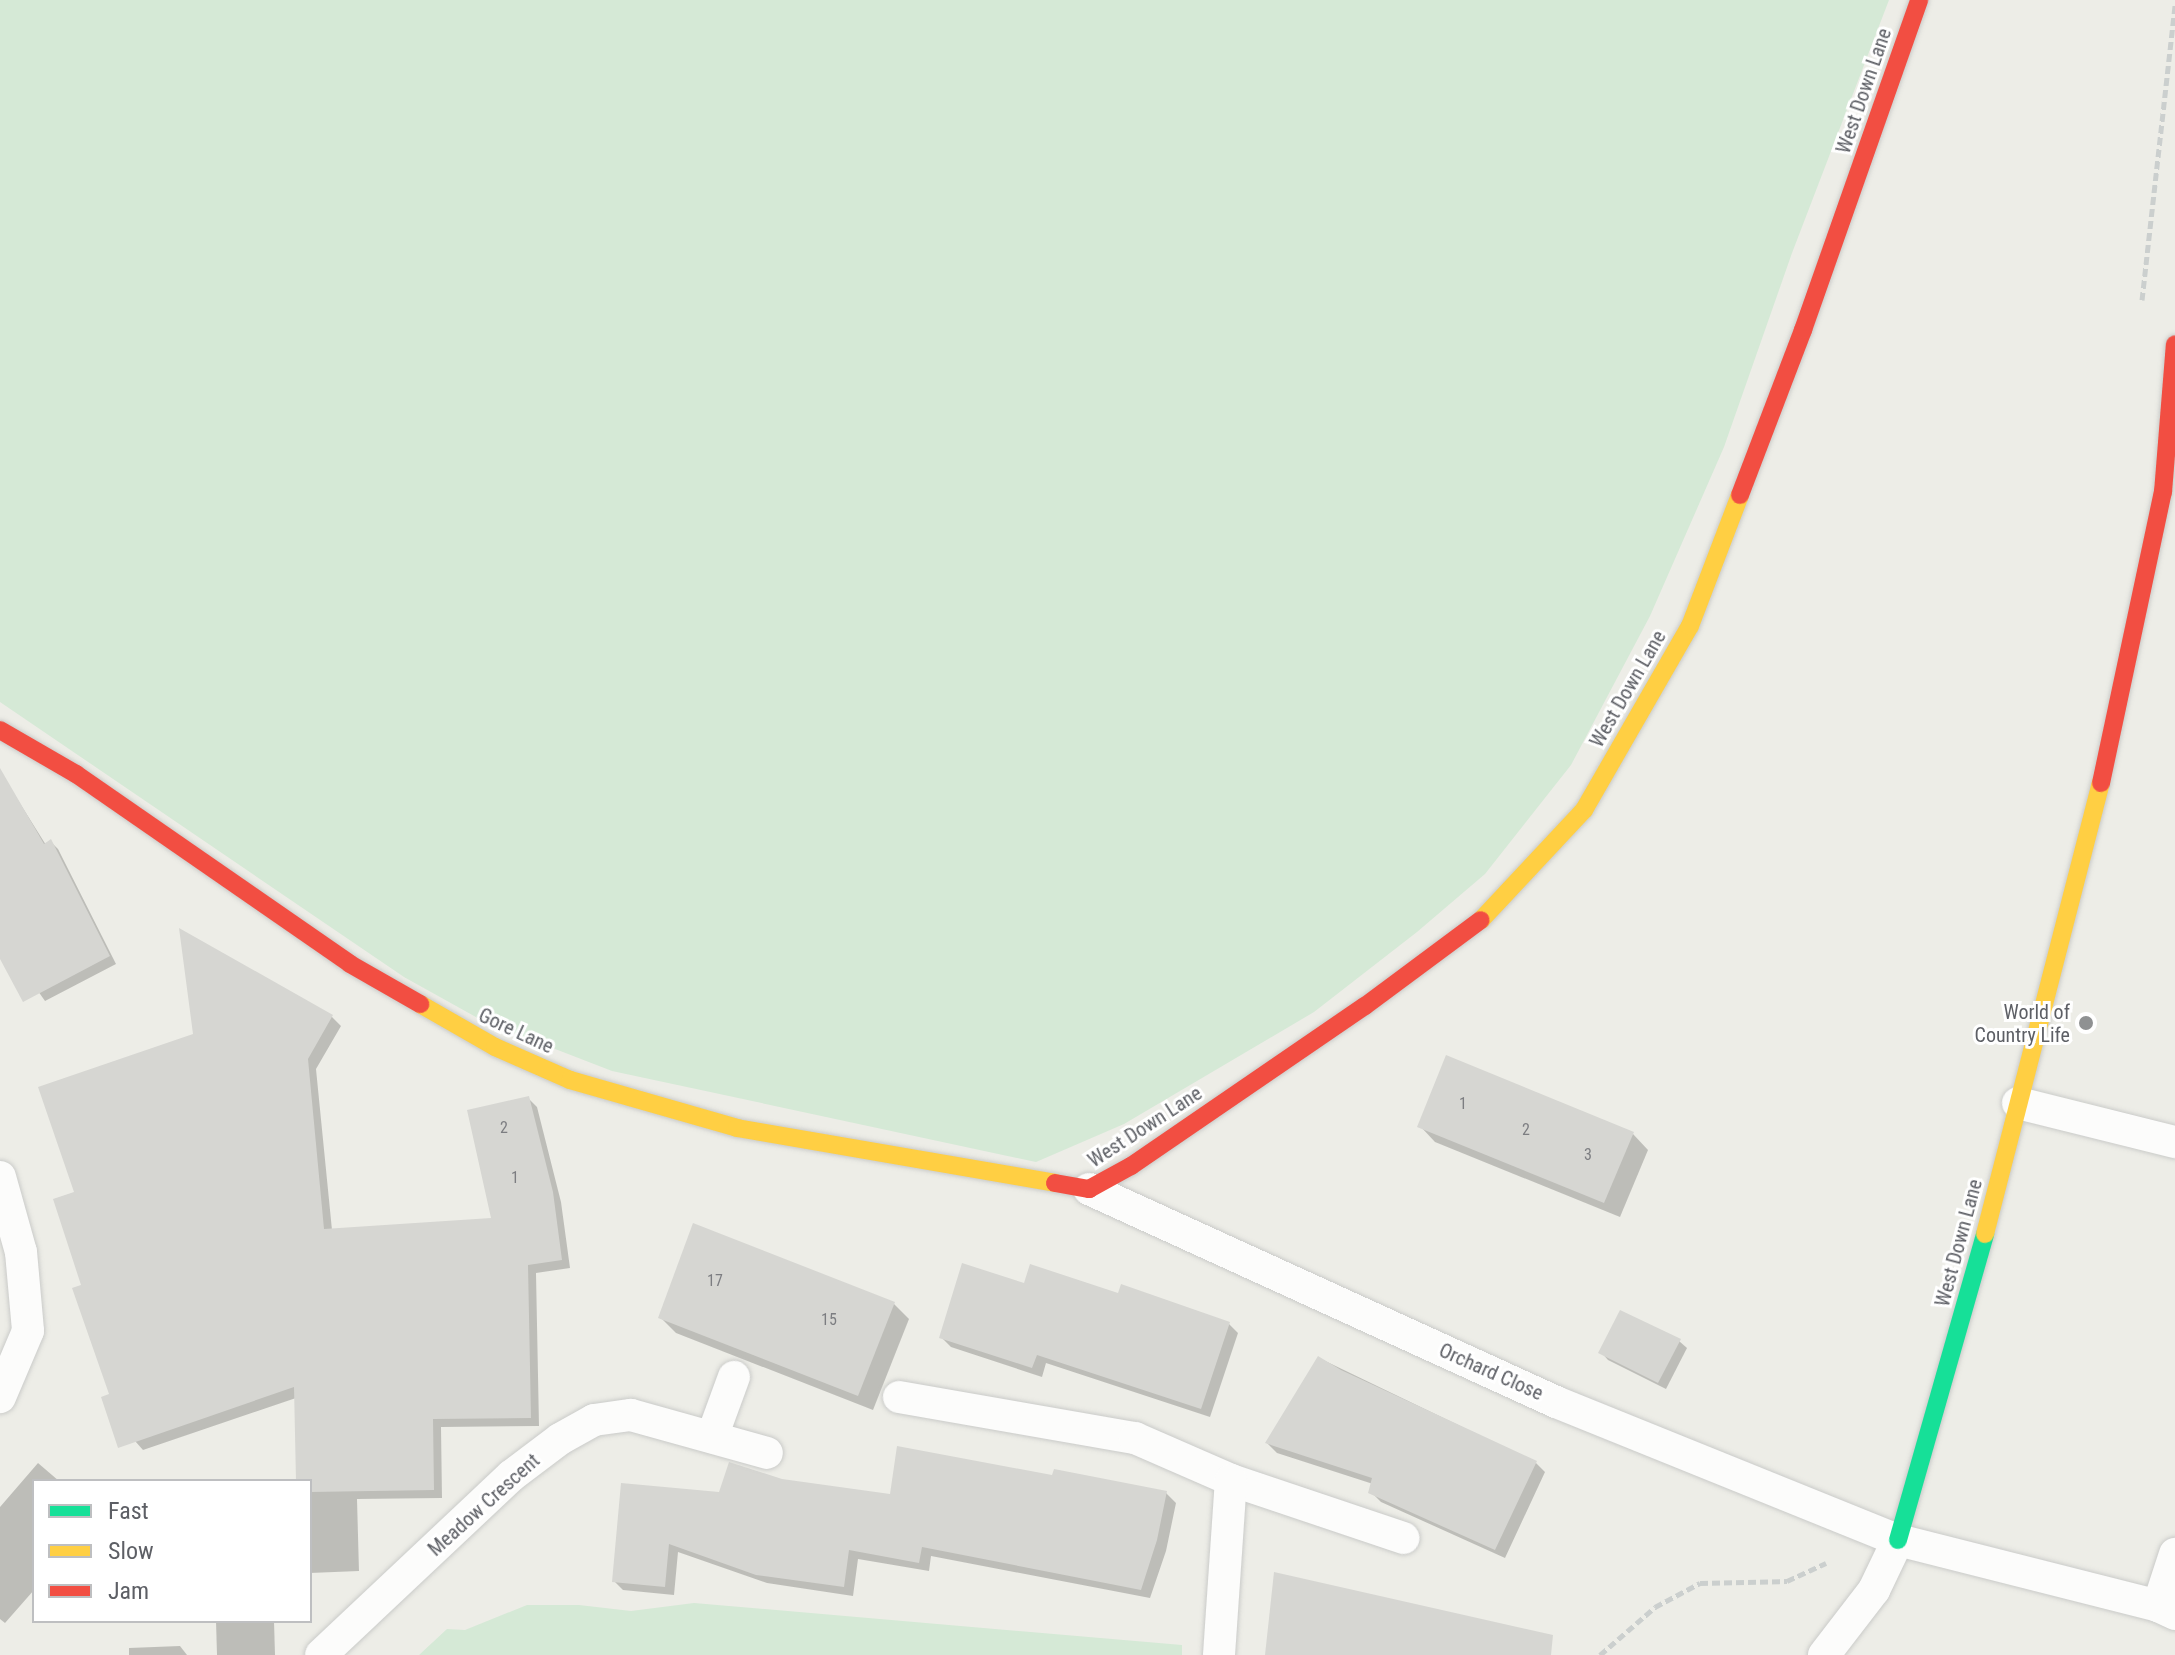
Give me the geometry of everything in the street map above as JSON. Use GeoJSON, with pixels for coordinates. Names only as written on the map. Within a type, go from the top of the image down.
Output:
{"type":"FeatureCollection","features":[{"type":"Feature","properties":{"kind":"street","name":"West Down Lane"},"geometry":{"type":"LineString","coordinates":[[1089,1189],[1131,1166],[1352,1015],[1482,919],[1584,810],[1690,626],[1803,330],[1919,0]]}},
{"type":"Feature","properties":{"kind":"street","name":"West Down Lane"},"geometry":{"type":"LineString","coordinates":[[1898,1540],[1970,1293],[2094,815],[2163,492],[2175,344]]}},
{"type":"Feature","properties":{"kind":"street","name":"Gore Lane"},"geometry":{"type":"LineString","coordinates":[[0,730],[76,774],[362,972],[495,1047],[570,1080],[737,1128],[1089,1189]]}},
{"type":"Feature","properties":{"kind":"lane"},"geometry":{"type":"LineString","coordinates":[[2018,1103],[2175,1142]]}},
{"type":"Feature","properties":{"kind":"lane"},"geometry":{"type":"LineString","coordinates":[[0,1177],[21,1252],[28,1331],[0,1397]]}},
{"type":"Feature","properties":{"kind":"lane","name":"Orchard Close"},"geometry":{"type":"LineString","coordinates":[[1089,1189],[1556,1402],[1898,1540],[2167,1610]]}},
{"type":"Feature","properties":{"kind":"lane"},"geometry":{"type":"LineString","coordinates":[[712,1437],[734,1377]]}},
{"type":"Feature","properties":{"kind":"lane"},"geometry":{"type":"LineString","coordinates":[[899,1397],[1135,1438],[1231,1480],[1403,1538]]}},
{"type":"Feature","properties":{"kind":"lane","name":"Meadow Crescent"},"geometry":{"type":"LineString","coordinates":[[321,1655],[511,1476],[560,1439],[594,1420],[631,1415],[767,1453]]}},
{"type":"Feature","properties":{"kind":"lane"},"geometry":{"type":"LineString","coordinates":[[1219,1655],[1231,1480]]}},
{"type":"Feature","properties":{"kind":"lane"},"geometry":{"type":"LineString","coordinates":[[1824,1655],[1874,1590],[1898,1540]]}},
{"type":"Feature","properties":{"kind":"lane"},"geometry":{"type":"LineString","coordinates":[[2167,1610],[2175,1554]]}},
{"type":"Feature","properties":{"kind":"path"},"geometry":{"type":"LineString","coordinates":[[2142,304],[2175,5]]}},
{"type":"Feature","properties":{"kind":"path"},"geometry":{"type":"LineString","coordinates":[[1600,1655],[1655,1607],[1700,1583],[1787,1581],[1832,1560],[1852,1520]]}},
{"type":"Feature","properties":{"kind":"green space"},"geometry":{"type":"Polygon","coordinates":[[[0,0],[1889,0],[1792,253],[1724,447],[1650,616],[1571,765],[1485,874],[1417,932],[1314,1012],[1124,1124],[1036,1162],[612,1071],[483,1021],[404,977],[0,702],[0,0]]]}},
{"type":"Feature","properties":{"kind":"green space"},"geometry":{"type":"Polygon","coordinates":[[[694,1603],[1182,1645],[1182,1655],[419,1655],[447,1629],[465,1630],[527,1605],[579,1605],[631,1611],[694,1603]]]}},
{"type":"Feature","properties":{"kind":"building"},"geometry":{"type":"Polygon","coordinates":[[[0,768],[44,844],[51,839],[110,956],[23,1002],[0,959],[0,768]]]}},
{"type":"Feature","properties":{"kind":"building"},"geometry":{"type":"Polygon","coordinates":[[[179,928],[333,1015],[308,1059],[324,1229],[491,1218],[467,1110],[529,1096],[553,1192],[562,1260],[528,1265],[531,1418],[433,1419],[434,1490],[312,1492],[312,1479],[296,1479],[294,1387],[118,1448],[101,1397],[109,1394],[72,1288],[81,1285],[53,1199],[74,1192],[38,1087],[193,1034],[179,928]]]}},
{"type":"Feature","properties":{"kind":"building"},"geometry":{"type":"Polygon","coordinates":[[[1446,1055],[1634,1132],[1604,1203],[1417,1127],[1446,1055]]]}},
{"type":"Feature","properties":{"kind":"building"},"geometry":{"type":"Polygon","coordinates":[[[693,1223],[895,1302],[858,1396],[658,1318],[693,1223]]]}},
{"type":"Feature","properties":{"kind":"building"},"geometry":{"type":"Polygon","coordinates":[[[962,1263],[1024,1283],[1030,1264],[1118,1293],[1121,1284],[1230,1322],[1201,1409],[1037,1355],[1032,1368],[939,1338],[962,1263]]]}},
{"type":"Feature","properties":{"kind":"building"},"geometry":{"type":"Polygon","coordinates":[[[1620,1310],[1681,1339],[1658,1383],[1598,1353],[1620,1310]]]}},
{"type":"Feature","properties":{"kind":"building"},"geometry":{"type":"Polygon","coordinates":[[[1318,1356],[1341,1370],[1537,1461],[1495,1550],[1368,1493],[1372,1478],[1265,1443],[1318,1356]]]}},
{"type":"Feature","properties":{"kind":"building"},"geometry":{"type":"Polygon","coordinates":[[[897,1446],[1052,1475],[1054,1469],[1167,1491],[1157,1540],[1141,1590],[922,1547],[919,1563],[849,1550],[844,1587],[756,1575],[669,1544],[665,1587],[612,1582],[621,1483],[719,1492],[729,1462],[782,1479],[890,1494],[897,1446]]]}},
{"type":"Feature","properties":{"kind":"building"},"geometry":{"type":"Polygon","coordinates":[[[1274,1572],[1553,1635],[1551,1655],[1265,1655],[1274,1572]]]}},
{"type":"Feature","properties":{"kind":"traffic: fast"},"geometry":{"type":"LineString","coordinates":[[1898,1540],[1985,1234]]}},
{"type":"Feature","properties":{"kind":"traffic: slow"},"geometry":{"type":"LineString","coordinates":[[1481,920],[1584,810],[1690,626],[1740,495]]}},
{"type":"Feature","properties":{"kind":"traffic: slow"},"geometry":{"type":"LineString","coordinates":[[1985,1234],[2101,783]]}},
{"type":"Feature","properties":{"kind":"traffic: slow"},"geometry":{"type":"LineString","coordinates":[[420,1004],[495,1047],[570,1080],[737,1128],[1055,1183]]}},
{"type":"Feature","properties":{"kind":"traffic: jam"},"geometry":{"type":"LineString","coordinates":[[1740,495],[1803,330],[1919,0]]}},
{"type":"Feature","properties":{"kind":"traffic: jam"},"geometry":{"type":"LineString","coordinates":[[2101,783],[2163,492],[2175,344]]}},
{"type":"Feature","properties":{"kind":"traffic: jam"},"geometry":{"type":"LineString","coordinates":[[0,730],[76,774],[350,964],[420,1004]]}},
{"type":"Feature","properties":{"kind":"traffic: jam"},"geometry":{"type":"LineString","coordinates":[[1055,1183],[1089,1189],[1131,1166],[1365,1006],[1481,920]]}},
{"type":"Feature","properties":{"kind":"place","name":"World of Country Life"},"geometry":{"type":"Point","coordinates":[2086,1023]}}]}
